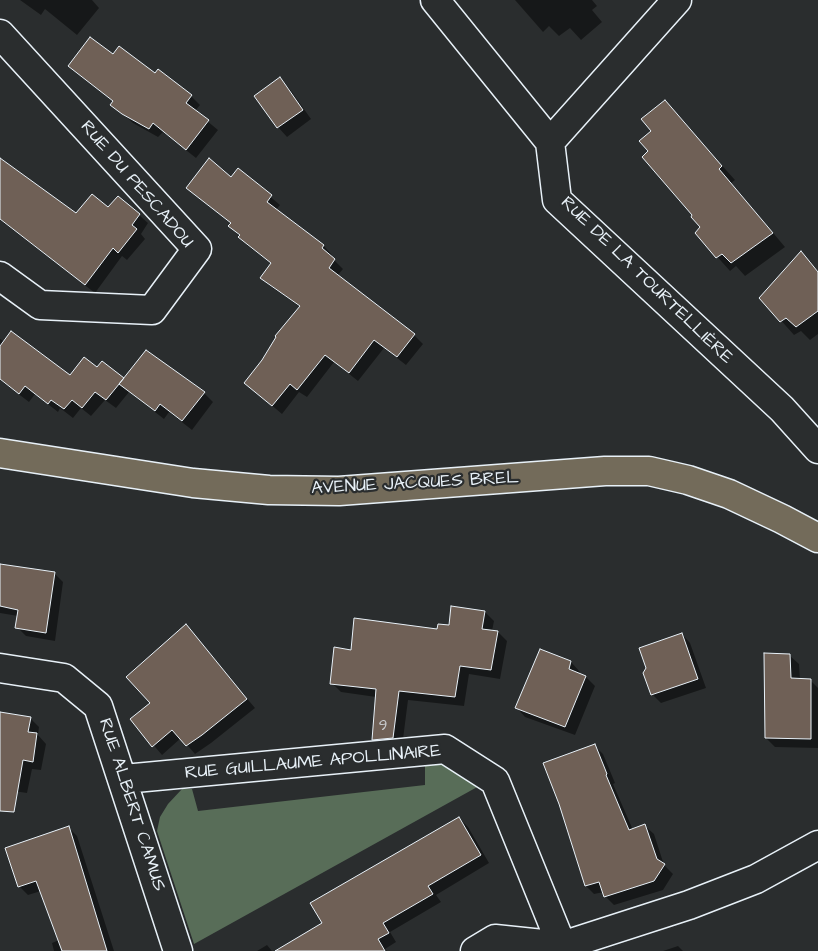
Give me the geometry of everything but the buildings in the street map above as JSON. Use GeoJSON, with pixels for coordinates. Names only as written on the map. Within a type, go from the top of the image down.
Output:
{"type":"FeatureCollection","features":[{"type":"Feature","properties":{"kind":"main road","name":"AVENUE JACQUES BREL"},"geometry":{"type":"LineString","coordinates":[[0,453],[193,483],[269,490],[339,491],[605,471],[649,471],[688,480],[729,494],[818,538]]}},
{"type":"Feature","properties":{"kind":"street"},"geometry":{"type":"LineString","coordinates":[[435,0],[550,142],[677,0]]}},
{"type":"Feature","properties":{"kind":"street","name":"RUE DU PESCADOU"},"geometry":{"type":"LineString","coordinates":[[0,34],[196,249],[152,310],[40,305],[0,276]]}},
{"type":"Feature","properties":{"kind":"street","name":"RUE DE LA TOURTELLIÈRE"},"geometry":{"type":"LineString","coordinates":[[550,142],[557,200],[782,409],[818,449]]}},
{"type":"Feature","properties":{"kind":"street","name":"RUE ALBERT CAMUS"},"geometry":{"type":"LineString","coordinates":[[0,668],[64,678],[98,706],[124,780],[178,951]]}},
{"type":"Feature","properties":{"kind":"street","name":"RUE GUILLAUME APOLLINAIRE"},"geometry":{"type":"LineString","coordinates":[[124,780],[445,749],[496,781],[563,948]]}},
{"type":"Feature","properties":{"kind":"street"},"geometry":{"type":"LineString","coordinates":[[475,951],[495,939],[563,948],[689,905],[756,879],[818,845]]}},
{"type":"Feature","properties":{"kind":"green space"},"geometry":{"type":"Polygon","coordinates":[[[425,762],[444,762],[479,786],[194,944],[157,831],[160,817],[168,804],[182,789],[192,789],[198,811],[425,785],[425,762]]]}}]}
